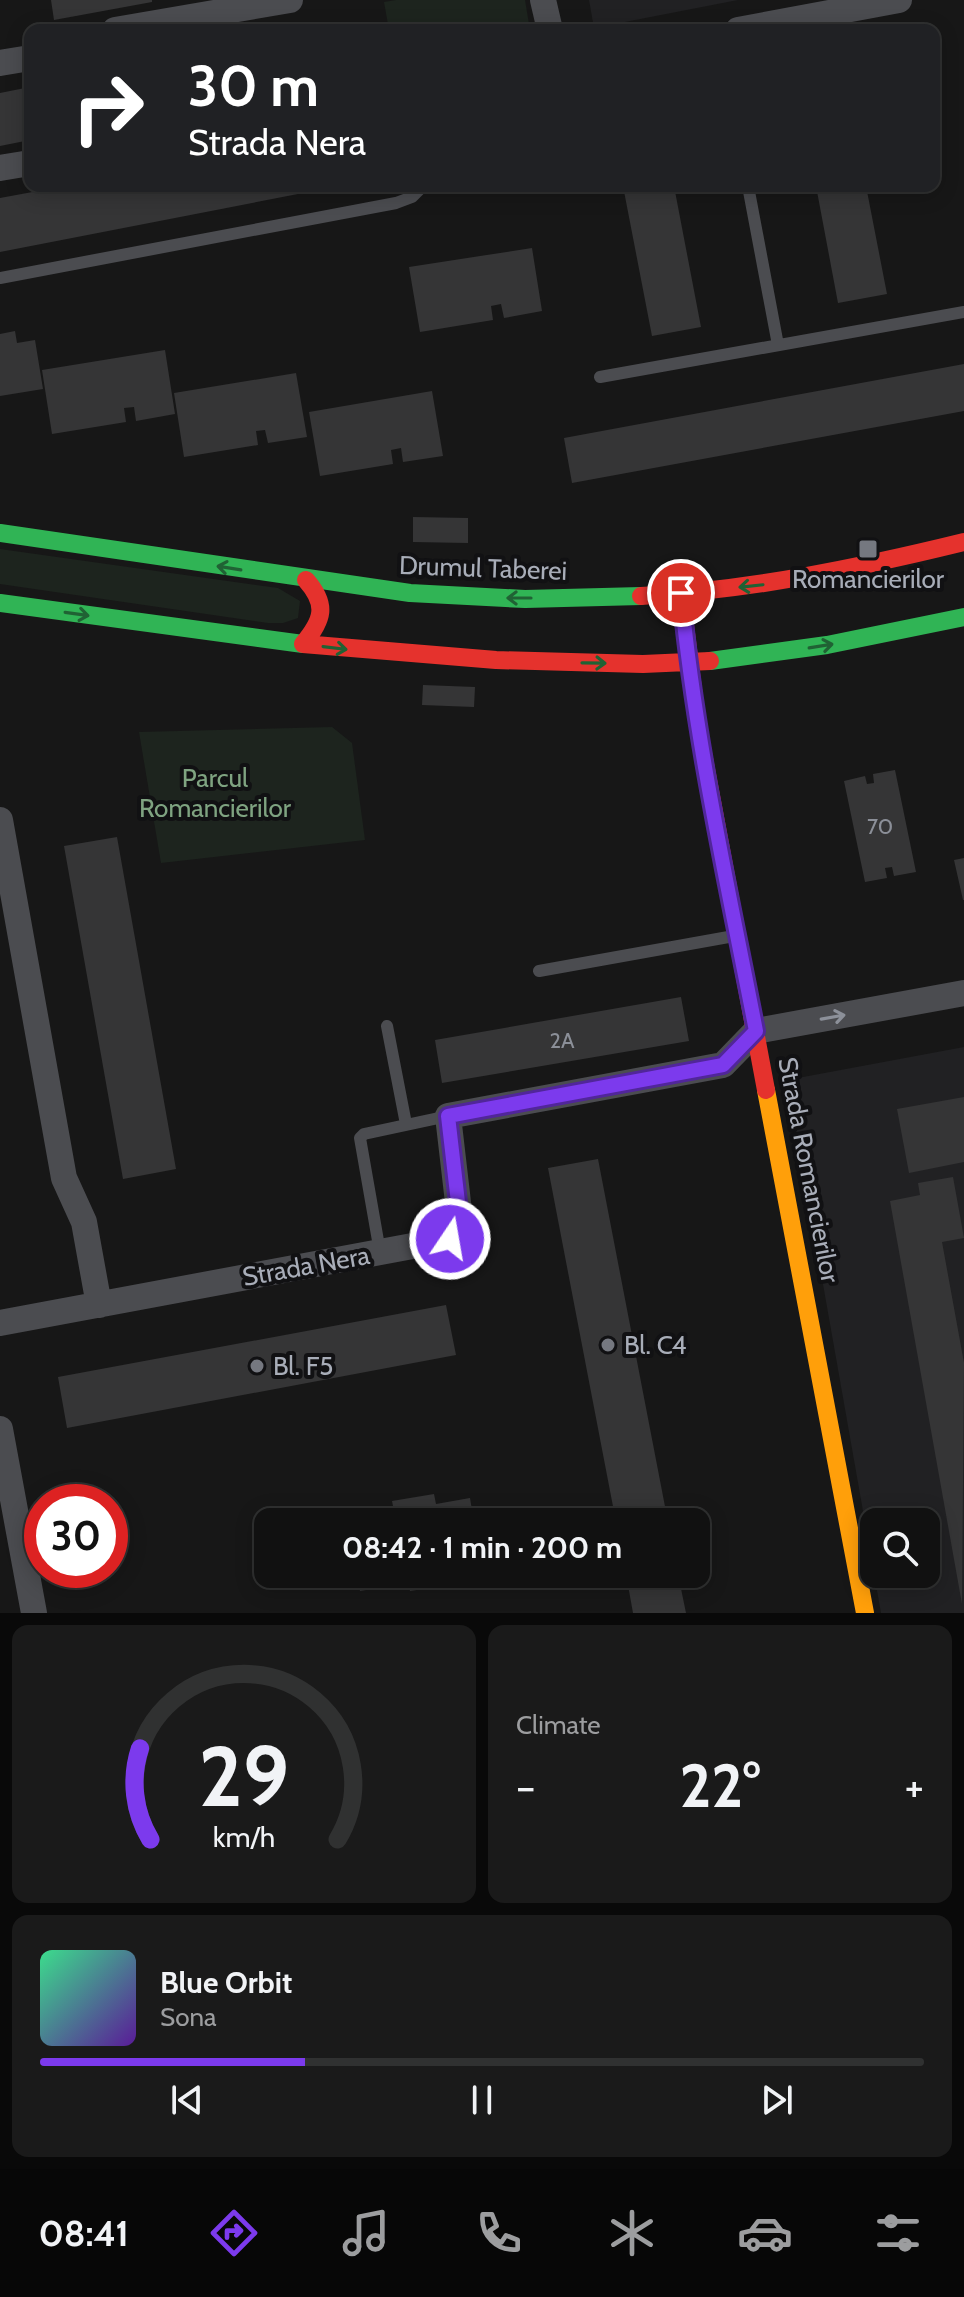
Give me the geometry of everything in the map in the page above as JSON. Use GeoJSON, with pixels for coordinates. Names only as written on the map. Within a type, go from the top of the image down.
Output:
{"type":"FeatureCollection","features":[{"type":"Feature","properties":{"kind":"main road","name":"Drumul Taberei"},"geometry":{"type":"LineString","coordinates":[[0,533],[306,580],[463,597],[592,598],[767,585],[845,571],[964,542]]}},
{"type":"Feature","properties":{"kind":"main road"},"geometry":{"type":"LineString","coordinates":[[303,644],[320,621],[321,604],[318,592],[306,580]]}},
{"type":"Feature","properties":{"kind":"main road","name":"Strada Romancierilor"},"geometry":{"type":"LineString","coordinates":[[681,593],[688,663],[865,1613]]}},
{"type":"Feature","properties":{"kind":"main road"},"geometry":{"type":"LineString","coordinates":[[0,603],[365,652],[510,661],[688,663],[774,654],[964,617]]}},
{"type":"Feature","properties":{"kind":"street"},"geometry":{"type":"LineString","coordinates":[[150,24],[290,0]]}},
{"type":"Feature","properties":{"kind":"street"},"geometry":{"type":"LineString","coordinates":[[543,0],[549,24]]}},
{"type":"Feature","properties":{"kind":"street"},"geometry":{"type":"LineString","coordinates":[[770,24],[899,0]]}},
{"type":"Feature","properties":{"kind":"street"},"geometry":{"type":"LineString","coordinates":[[0,63],[24,59]]}},
{"type":"Feature","properties":{"kind":"street"},"geometry":{"type":"LineString","coordinates":[[0,168],[24,164]]}},
{"type":"Feature","properties":{"kind":"street"},"geometry":{"type":"LineString","coordinates":[[0,820],[8,918],[64,1178],[84,1222],[99,1305]]}},
{"type":"Feature","properties":{"kind":"street"},"geometry":{"type":"LineString","coordinates":[[448,1116],[723,1065],[756,1031],[964,993]]}},
{"type":"Feature","properties":{"kind":"street","name":"Strada Nera"},"geometry":{"type":"LineString","coordinates":[[0,1323],[450,1239],[459,1211],[448,1116]]}},
{"type":"Feature","properties":{"kind":"street"},"geometry":{"type":"LineString","coordinates":[[0,1429],[34,1613]]}},
{"type":"Feature","properties":{"kind":"lane"},"geometry":{"type":"LineString","coordinates":[[0,278],[396,203],[417,192]]}},
{"type":"Feature","properties":{"kind":"lane"},"geometry":{"type":"LineString","coordinates":[[749,192],[778,345]]}},
{"type":"Feature","properties":{"kind":"lane"},"geometry":{"type":"LineString","coordinates":[[600,377],[964,312]]}},
{"type":"Feature","properties":{"kind":"lane"},"geometry":{"type":"LineString","coordinates":[[539,971],[738,935]]}},
{"type":"Feature","properties":{"kind":"lane"},"geometry":{"type":"LineString","coordinates":[[387,1026],[406,1124]]}},
{"type":"Feature","properties":{"kind":"lane"},"geometry":{"type":"LineString","coordinates":[[380,1252],[360,1138],[364,1134],[448,1116]]}},
{"type":"Feature","properties":{"kind":"shaded area"},"geometry":{"type":"Polygon","coordinates":[[[589,0],[738,0],[615,24],[593,24],[589,0]]]}},
{"type":"Feature","properties":{"kind":"shaded area"},"geometry":{"type":"Polygon","coordinates":[[[964,1047],[964,1613],[881,1613],[877,1588],[940,1588],[940,1508],[863,1508],[787,1080],[964,1047]]]}},
{"type":"Feature","properties":{"kind":"green space"},"geometry":{"type":"Polygon","coordinates":[[[525,0],[529,24],[388,24],[384,2],[525,0]]]}},
{"type":"Feature","properties":{"kind":"green space"},"geometry":{"type":"Polygon","coordinates":[[[0,549],[278,588],[300,601],[298,618],[283,623],[268,623],[0,584],[0,549]]]}},
{"type":"Feature","properties":{"kind":"green space","name":"Parcul Romancierilor"},"geometry":{"type":"Polygon","coordinates":[[[332,727],[352,743],[365,840],[161,863],[139,732],[332,727]]]}},
{"type":"Feature","properties":{"kind":"building"},"geometry":{"type":"Polygon","coordinates":[[[51,0],[152,0],[152,2],[54,20],[51,0]]]}},
{"type":"Feature","properties":{"kind":"building"},"geometry":{"type":"Polygon","coordinates":[[[24,88],[24,141],[0,146],[0,93],[24,88]]]}},
{"type":"Feature","properties":{"kind":"building"},"geometry":{"type":"Polygon","coordinates":[[[32,192],[308,192],[0,252],[0,198],[32,192]]]}},
{"type":"Feature","properties":{"kind":"building"},"geometry":{"type":"Polygon","coordinates":[[[624,192],[675,192],[701,327],[652,336],[624,192]]]}},
{"type":"Feature","properties":{"kind":"building"},"geometry":{"type":"Polygon","coordinates":[[[817,192],[867,192],[887,294],[838,303],[817,192]]]}},
{"type":"Feature","properties":{"kind":"building"},"geometry":{"type":"Polygon","coordinates":[[[532,248],[542,311],[504,318],[501,304],[491,306],[493,320],[420,332],[409,267],[532,248]]]}},
{"type":"Feature","properties":{"kind":"building"},"geometry":{"type":"Polygon","coordinates":[[[15,331],[17,343],[35,340],[43,389],[0,396],[0,334],[15,331]]]}},
{"type":"Feature","properties":{"kind":"building"},"geometry":{"type":"Polygon","coordinates":[[[165,350],[175,414],[136,421],[134,407],[124,408],[126,422],[52,434],[42,370],[165,350]]]}},
{"type":"Feature","properties":{"kind":"building"},"geometry":{"type":"Polygon","coordinates":[[[964,364],[964,411],[572,483],[564,438],[964,364]]]}},
{"type":"Feature","properties":{"kind":"building"},"geometry":{"type":"Polygon","coordinates":[[[296,373],[307,437],[268,443],[265,430],[256,431],[258,445],[184,457],[174,393],[296,373]]]}},
{"type":"Feature","properties":{"kind":"building"},"geometry":{"type":"Polygon","coordinates":[[[432,391],[443,456],[403,462],[401,448],[391,450],[393,464],[320,476],[309,412],[432,391]]]}},
{"type":"Feature","properties":{"kind":"building"},"geometry":{"type":"Polygon","coordinates":[[[413,517],[468,518],[468,543],[413,542],[413,517]]]}},
{"type":"Feature","properties":{"kind":"building"},"geometry":{"type":"Polygon","coordinates":[[[423,685],[475,687],[474,707],[422,705],[423,685]]]}},
{"type":"Feature","properties":{"kind":"building"},"geometry":{"type":"Polygon","coordinates":[[[895,770],[916,872],[894,876],[892,867],[885,868],[887,878],[865,882],[844,781],[865,776],[867,784],[874,783],[873,774],[895,770]]]}},
{"type":"Feature","properties":{"kind":"building"},"geometry":{"type":"Polygon","coordinates":[[[117,837],[176,1169],[123,1179],[64,846],[117,837]]]}},
{"type":"Feature","properties":{"kind":"building"},"geometry":{"type":"Polygon","coordinates":[[[964,858],[964,900],[963,900],[954,860],[964,858]]]}},
{"type":"Feature","properties":{"kind":"building"},"geometry":{"type":"Polygon","coordinates":[[[681,997],[689,1041],[442,1083],[435,1040],[681,997]]]}},
{"type":"Feature","properties":{"kind":"building"},"geometry":{"type":"Polygon","coordinates":[[[964,1097],[964,1162],[909,1173],[897,1109],[964,1097]]]}},
{"type":"Feature","properties":{"kind":"building","name":"Bl. C4"},"geometry":{"type":"Polygon","coordinates":[[[598,1159],[665,1508],[613,1508],[548,1168],[598,1159]]]}},
{"type":"Feature","properties":{"kind":"building"},"geometry":{"type":"Polygon","coordinates":[[[953,1177],[964,1238],[942,1242],[964,1363],[962,1604],[890,1201],[920,1195],[918,1183],[953,1177]]]}},
{"type":"Feature","properties":{"kind":"building","name":"Bl. F5"},"geometry":{"type":"Polygon","coordinates":[[[446,1305],[456,1355],[67,1428],[58,1377],[446,1305]]]}},
{"type":"Feature","properties":{"kind":"building"},"geometry":{"type":"Polygon","coordinates":[[[434,1494],[436,1504],[470,1498],[472,1508],[393,1508],[392,1501],[434,1494]]]}},
{"type":"Feature","properties":{"kind":"building"},"geometry":{"type":"Polygon","coordinates":[[[629,1588],[681,1588],[686,1613],[633,1613],[629,1588]]]}},
{"type":"Feature","properties":{"kind":"traffic: fast"},"geometry":{"type":"LineString","coordinates":[[0,533],[410,593],[525,599],[641,596]]}},
{"type":"Feature","properties":{"kind":"traffic: fast"},"geometry":{"type":"LineString","coordinates":[[0,603],[303,644]]}},
{"type":"Feature","properties":{"kind":"traffic: fast"},"geometry":{"type":"LineString","coordinates":[[710,661],[827,645],[964,617]]}},
{"type":"Feature","properties":{"kind":"traffic: slow"},"geometry":{"type":"LineString","coordinates":[[766,1090],[865,1613]]}},
{"type":"Feature","properties":{"kind":"traffic: jam"},"geometry":{"type":"LineString","coordinates":[[641,596],[723,589],[804,576],[964,542]]}},
{"type":"Feature","properties":{"kind":"traffic: jam"},"geometry":{"type":"LineString","coordinates":[[303,644],[319,620],[320,612],[318,597],[306,580]]}},
{"type":"Feature","properties":{"kind":"traffic: jam"},"geometry":{"type":"LineString","coordinates":[[681,593],[697,721],[766,1090]]}},
{"type":"Feature","properties":{"kind":"traffic: jam"},"geometry":{"type":"LineString","coordinates":[[303,644],[496,660],[643,664],[710,661]]}},
{"type":"Feature","properties":{"kind":"place","name":"Romancierilor"},"geometry":{"type":"Point","coordinates":[868,549]}},
{"type":"Feature","properties":{"kind":"place","name":"Bl. C4"},"geometry":{"type":"Point","coordinates":[608,1345]}},
{"type":"Feature","properties":{"kind":"place","name":"Bl. F5"},"geometry":{"type":"Point","coordinates":[257,1366]}},
{"type":"Feature","properties":{"kind":"route"},"geometry":{"type":"LineString","coordinates":[[450,1239],[459,1211],[448,1116],[723,1065],[756,1031],[697,721],[681,593]]}}]}
